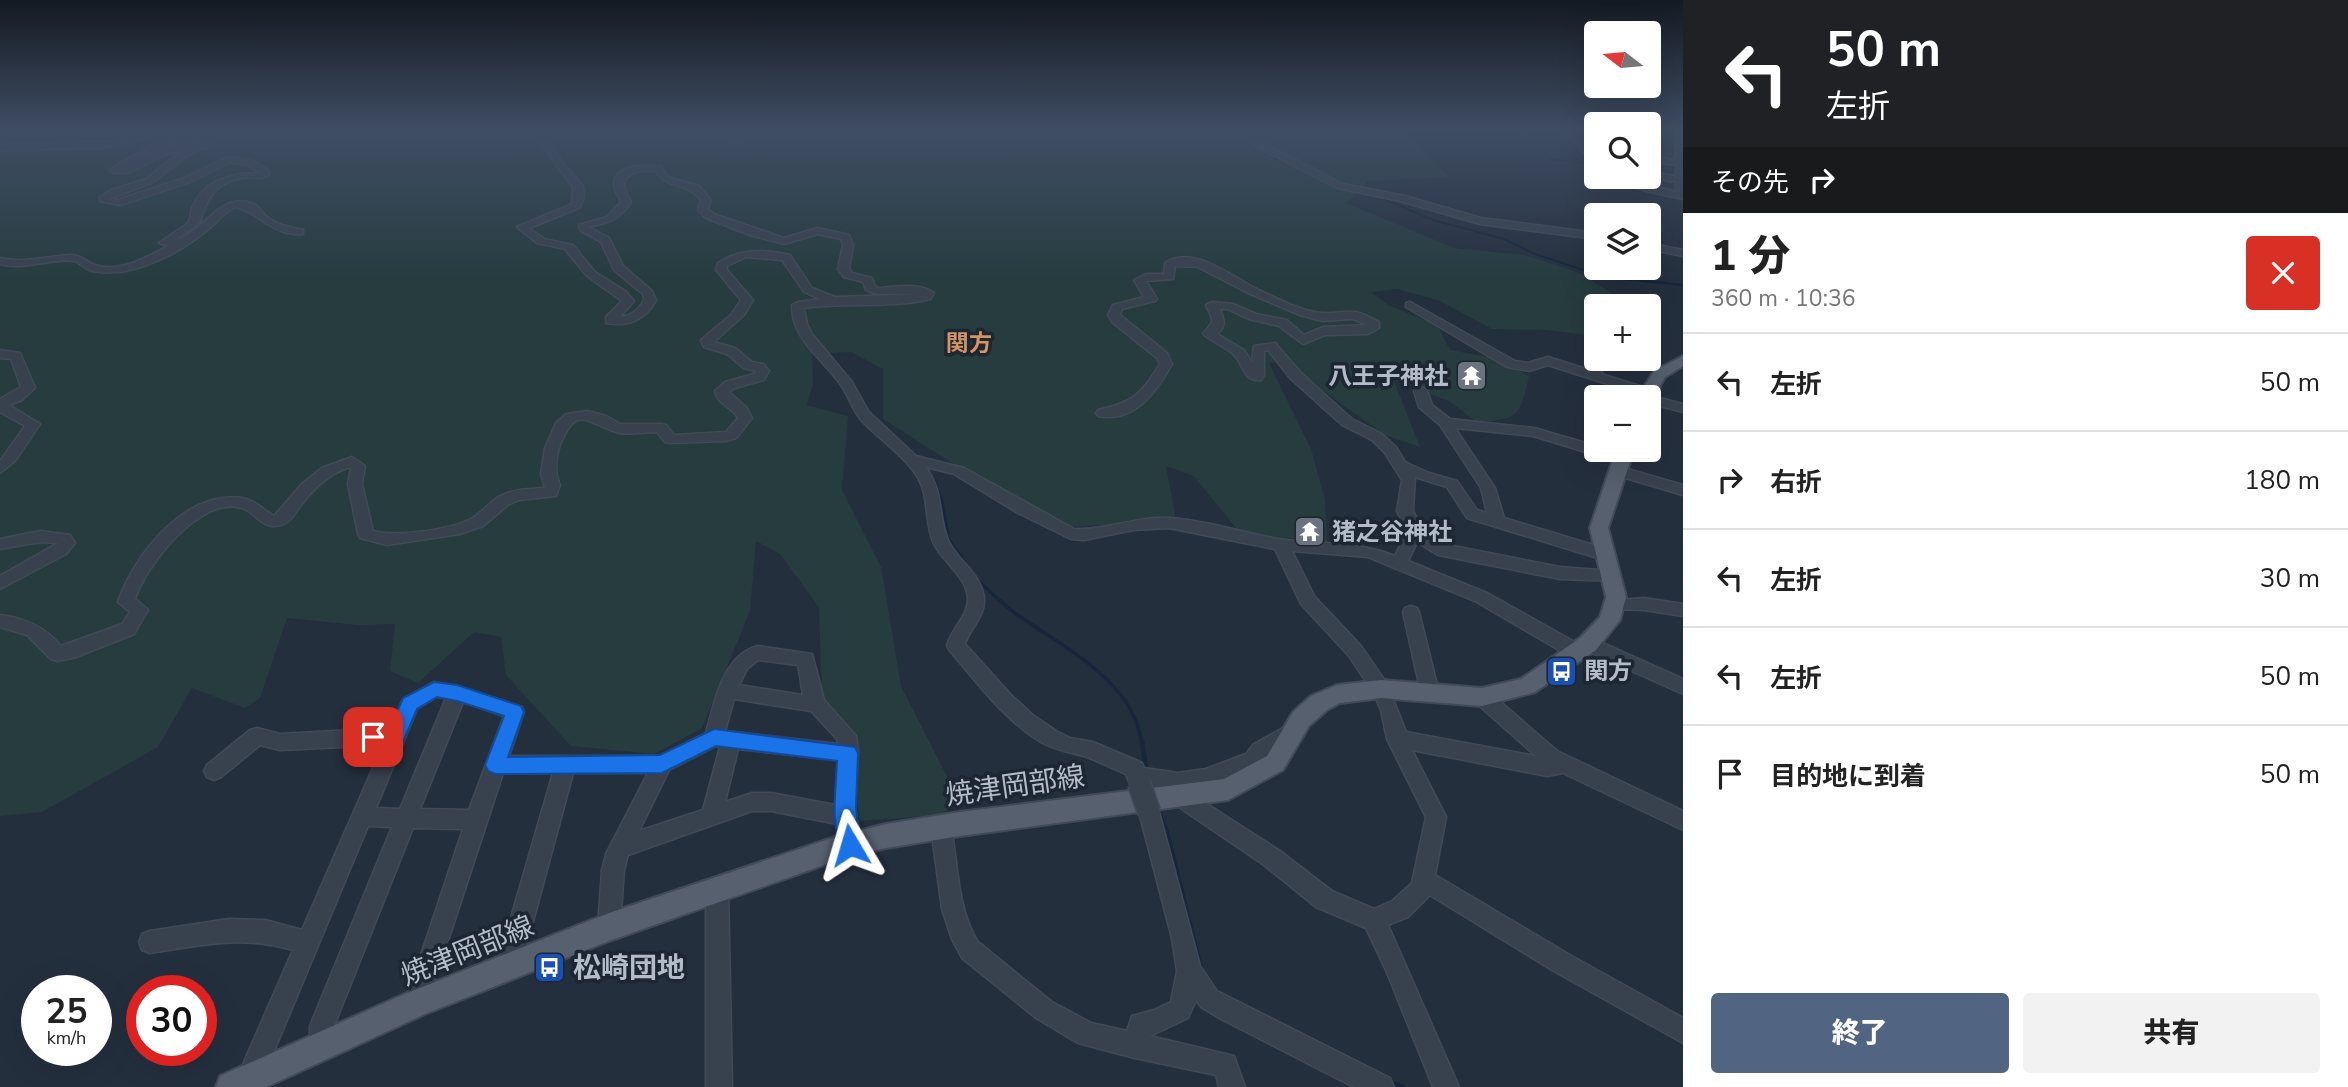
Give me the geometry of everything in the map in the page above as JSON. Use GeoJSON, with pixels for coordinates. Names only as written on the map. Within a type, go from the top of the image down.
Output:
{"type":"FeatureCollection","features":[{"type":"Feature","properties":{"kind":"main road"},"geometry":{"type":"LineString","coordinates":[[1652,385],[1662,370],[1683,361]]}},
{"type":"Feature","properties":{"kind":"main road"},"geometry":{"type":"LineString","coordinates":[[1615,605],[1599,528],[1620,462]]}},
{"type":"Feature","properties":{"kind":"main road","name":"焼津岡部線"},"geometry":{"type":"LineString","coordinates":[[250,1081],[322,1045],[509,966],[717,888],[850,845],[941,827],[1228,789],[1275,763],[1301,719],[1319,703],[1337,694],[1381,689],[1482,697],[1527,686],[1582,648],[1610,620],[1615,605]]}},
{"type":"Feature","properties":{"kind":"street"},"geometry":{"type":"LineString","coordinates":[[147,181],[114,192],[103,199],[117,203],[185,181]]}},
{"type":"Feature","properties":{"kind":"street"},"geometry":{"type":"LineString","coordinates":[[181,243],[164,243],[191,226],[196,220],[197,208],[215,185],[227,181]]}},
{"type":"Feature","properties":{"kind":"street"},"geometry":{"type":"LineString","coordinates":[[573,181],[578,186],[579,202],[576,206],[522,227],[541,241],[569,247],[591,274],[621,293],[628,302],[610,320],[620,321],[641,313],[650,300],[648,293],[620,271],[605,240],[583,228],[584,225],[611,219],[614,213],[624,206],[626,202],[620,187],[621,181]]}},
{"type":"Feature","properties":{"kind":"street"},"geometry":{"type":"LineString","coordinates":[[671,181],[696,188],[706,200],[703,210],[710,216],[754,233],[784,241],[818,232],[845,237],[848,245],[843,270],[848,275],[868,280],[870,288],[877,291],[922,289],[928,293],[926,297],[916,299],[834,300],[799,305],[797,311],[806,336],[851,390],[867,418],[911,459],[932,490],[938,535],[975,592],[977,601],[974,612],[957,638],[956,646],[1027,722],[1068,746],[1086,748],[1135,769],[1165,865],[1189,971],[1187,991],[1180,1010],[1157,1022],[1141,1026],[1135,1046]]}},
{"type":"Feature","properties":{"kind":"street"},"geometry":{"type":"LineString","coordinates":[[1330,181],[1340,186],[1456,212],[1475,220],[1584,234]]}},
{"type":"Feature","properties":{"kind":"street"},"geometry":{"type":"LineString","coordinates":[[1649,189],[1682,195],[1681,181]]}},
{"type":"Feature","properties":{"kind":"street"},"geometry":{"type":"LineString","coordinates":[[0,261],[11,264],[74,258],[82,259],[91,267],[112,268],[160,257],[234,204],[254,208],[258,216],[274,225],[299,232]]}},
{"type":"Feature","properties":{"kind":"street"},"geometry":{"type":"LineString","coordinates":[[1661,249],[1683,253]]}},
{"type":"Feature","properties":{"kind":"street"},"geometry":{"type":"LineString","coordinates":[[0,621],[25,625],[40,633],[57,654],[70,652],[128,629],[140,610],[126,602],[131,584],[164,539],[183,523],[213,507],[233,503],[247,504],[266,521],[274,522],[284,518],[309,483],[337,465],[352,462],[358,466],[355,484],[366,534],[387,540],[460,529],[478,522],[503,501],[516,495],[551,493],[553,485],[548,474],[552,448],[563,422],[571,417],[594,417],[617,428],[661,428],[670,439],[724,438],[732,435],[740,429],[745,418],[741,410],[722,396],[722,391],[730,385],[759,377],[762,371],[759,367],[748,365],[731,351],[708,344],[707,340],[713,334],[736,319],[747,300],[722,271],[722,265],[737,255],[746,253],[786,257],[792,261],[808,290],[834,300]]}},
{"type":"Feature","properties":{"kind":"street"},"geometry":{"type":"LineString","coordinates":[[1103,413],[1120,410],[1139,401],[1159,380],[1166,364],[1163,356],[1116,319],[1114,315],[1117,307],[1123,303],[1152,299],[1141,286],[1140,280],[1165,279],[1171,274],[1170,263],[1193,261],[1304,313],[1322,317],[1355,315],[1375,325],[1368,330],[1323,331],[1303,340],[1283,323],[1253,317],[1216,303],[1212,308],[1219,321],[1218,327],[1209,334],[1233,347],[1256,377],[1258,349],[1271,346],[1296,376],[1347,422],[1377,438],[1391,450],[1409,480],[1405,511],[1415,531],[1425,542],[1438,549],[1560,573],[1608,566]]}},
{"type":"Feature","properties":{"kind":"street"},"geometry":{"type":"LineString","coordinates":[[1410,305],[1511,364],[1529,368],[1548,361],[1617,385]]}},
{"type":"Feature","properties":{"kind":"street"},"geometry":{"type":"LineString","coordinates":[[0,354],[16,356],[28,388],[17,397],[0,404],[7,411],[33,424],[19,441],[16,454],[0,468]]}},
{"type":"Feature","properties":{"kind":"street"},"geometry":{"type":"LineString","coordinates":[[1593,376],[1595,371]]}},
{"type":"Feature","properties":{"kind":"street"},"geometry":{"type":"LineString","coordinates":[[1421,391],[1426,407],[1446,423],[1453,438],[1488,488],[1497,522]]}},
{"type":"Feature","properties":{"kind":"street"},"geometry":{"type":"LineString","coordinates":[[1661,401],[1683,408]]}},
{"type":"Feature","properties":{"kind":"street"},"geometry":{"type":"LineString","coordinates":[[1446,423],[1534,432],[1584,448]]}},
{"type":"Feature","properties":{"kind":"street"},"geometry":{"type":"LineString","coordinates":[[911,459],[958,471],[1072,534],[1084,535],[1133,525],[1170,523],[1280,545],[1370,552],[1438,582],[1481,597],[1582,648],[1683,687]]}},
{"type":"Feature","properties":{"kind":"street"},"geometry":{"type":"LineString","coordinates":[[1625,462],[1683,491]]}},
{"type":"Feature","properties":{"kind":"street"},"geometry":{"type":"LineString","coordinates":[[1401,464],[1424,476],[1452,484],[1472,514],[1608,566]]}},
{"type":"Feature","properties":{"kind":"street"},"geometry":{"type":"LineString","coordinates":[[1399,563],[1415,531]]}},
{"type":"Feature","properties":{"kind":"street"},"geometry":{"type":"LineString","coordinates":[[0,544],[40,536],[64,538],[67,543],[60,550],[0,583]]}},
{"type":"Feature","properties":{"kind":"street"},"geometry":{"type":"LineString","coordinates":[[1280,545],[1307,600],[1355,651],[1381,689],[1397,739],[1436,817],[1422,888],[1400,909],[1374,920]]}},
{"type":"Feature","properties":{"kind":"street"},"geometry":{"type":"LineString","coordinates":[[1615,605],[1644,604],[1683,610]]}},
{"type":"Feature","properties":{"kind":"street"},"geometry":{"type":"LineString","coordinates":[[1412,612],[1430,693]]}},
{"type":"Feature","properties":{"kind":"street"},"geometry":{"type":"LineString","coordinates":[[711,817],[729,691],[734,674],[746,657],[755,652],[806,659],[809,685],[816,704],[846,736],[846,816],[850,845]]}},
{"type":"Feature","properties":{"kind":"street"},"geometry":{"type":"LineString","coordinates":[[250,1081],[410,704],[434,689],[457,693],[515,712],[476,820],[417,1003]]}},
{"type":"Feature","properties":{"kind":"street"},"geometry":{"type":"LineString","coordinates":[[729,691],[816,704]]}},
{"type":"Feature","properties":{"kind":"street"},"geometry":{"type":"LineString","coordinates":[[322,1045],[322,1026],[457,693]]}},
{"type":"Feature","properties":{"kind":"street"},"geometry":{"type":"LineString","coordinates":[[1482,697],[1550,757],[1683,821]]}},
{"type":"Feature","properties":{"kind":"street"},"geometry":{"type":"LineString","coordinates":[[1138,779],[1178,782],[1207,778],[1253,760],[1261,750],[1294,732]]}},
{"type":"Feature","properties":{"kind":"street"},"geometry":{"type":"LineString","coordinates":[[214,771],[257,736],[281,742],[396,736]]}},
{"type":"Feature","properties":{"kind":"street"},"geometry":{"type":"LineString","coordinates":[[495,765],[662,764],[723,739],[848,753]]}},
{"type":"Feature","properties":{"kind":"street"},"geometry":{"type":"LineString","coordinates":[[1397,739],[1521,764],[1547,767],[1563,764]]}},
{"type":"Feature","properties":{"kind":"street"},"geometry":{"type":"LineString","coordinates":[[609,928],[613,870],[619,848],[662,764]]}},
{"type":"Feature","properties":{"kind":"street"},"geometry":{"type":"LineString","coordinates":[[509,966],[565,765]]}},
{"type":"Feature","properties":{"kind":"street"},"geometry":{"type":"LineString","coordinates":[[1180,797],[1272,858],[1324,899],[1374,920],[1395,963],[1446,1087]]}},
{"type":"Feature","properties":{"kind":"street"},"geometry":{"type":"LineString","coordinates":[[619,848],[752,802],[771,802],[846,816]]}},
{"type":"Feature","properties":{"kind":"street"},"geometry":{"type":"LineString","coordinates":[[362,817],[476,820]]}},
{"type":"Feature","properties":{"kind":"street"},"geometry":{"type":"LineString","coordinates":[[941,827],[956,919],[964,943],[1064,1024],[1087,1034],[1226,1065],[1232,1087]]}},
{"type":"Feature","properties":{"kind":"street"},"geometry":{"type":"LineString","coordinates":[[1423,879],[1560,962],[1683,1031]]}},
{"type":"Feature","properties":{"kind":"street"},"geometry":{"type":"LineString","coordinates":[[717,888],[719,1087]]}},
{"type":"Feature","properties":{"kind":"street"},"geometry":{"type":"LineString","coordinates":[[150,942],[229,930],[265,931],[308,943]]}},
{"type":"Feature","properties":{"kind":"street"},"geometry":{"type":"LineString","coordinates":[[1189,971],[1209,999],[1381,1087]]}},
{"type":"Feature","properties":{"kind":"green space"},"geometry":{"type":"Polygon","coordinates":[[[0,181],[1373,181],[1368,181],[1346,203],[1454,248],[1524,255],[1577,272],[1584,276],[1584,280],[1590,280],[1614,294],[1584,294],[1584,335],[1546,330],[1492,329],[1440,301],[1398,289],[1371,292],[1388,305],[1437,325],[1450,350],[1494,358],[1529,376],[1520,408],[1515,413],[1502,419],[1477,422],[1449,401],[1394,381],[1420,447],[1385,435],[1319,388],[1288,362],[1269,363],[1311,449],[1325,500],[1327,542],[1240,533],[1194,476],[1166,466],[1176,520],[1071,527],[957,466],[883,419],[883,369],[851,352],[812,354],[813,383],[807,405],[848,416],[842,490],[881,567],[901,686],[960,802],[939,815],[859,821],[853,733],[822,698],[819,607],[780,554],[756,541],[750,611],[702,728],[654,754],[571,746],[506,675],[501,637],[474,632],[418,683],[390,671],[395,624],[358,625],[287,618],[260,698],[245,708],[192,688],[158,747],[42,812],[0,816],[0,181]]]}},
{"type":"Feature","properties":{"kind":"waterway"},"geometry":{"type":"LineString","coordinates":[[1323,181],[1335,187]]}},
{"type":"Feature","properties":{"kind":"waterway"},"geometry":{"type":"LineString","coordinates":[[1377,196],[1433,220],[1504,239],[1535,254],[1586,271],[1621,279],[1664,283]]}},
{"type":"Feature","properties":{"kind":"waterway"},"geometry":{"type":"LineString","coordinates":[[1645,281],[1664,283]]}},
{"type":"Feature","properties":{"kind":"waterway"},"geometry":{"type":"LineString","coordinates":[[1664,283],[1683,285]]}},
{"type":"Feature","properties":{"kind":"waterway"},"geometry":{"type":"LineString","coordinates":[[932,477],[935,482]]}},
{"type":"Feature","properties":{"kind":"waterway"},"geometry":{"type":"LineString","coordinates":[[934,481],[941,498],[949,540],[969,568]]}},
{"type":"Feature","properties":{"kind":"waterway"},"geometry":{"type":"LineString","coordinates":[[975,577],[1010,609],[1074,653],[1111,683],[1136,721],[1142,744]]}},
{"type":"Feature","properties":{"kind":"waterway"},"geometry":{"type":"LineString","coordinates":[[1142,742],[1146,770]]}},
{"type":"Feature","properties":{"kind":"waterway"},"geometry":{"type":"LineString","coordinates":[[1159,814],[1167,833],[1201,969]]}},
{"type":"Feature","properties":{"kind":"waterway"},"geometry":{"type":"LineString","coordinates":[[1390,1082],[1403,1087]]}},
{"type":"Feature","properties":{"kind":"place","name":"八王子神社"},"geometry":{"type":"Point","coordinates":[1471,376]}},
{"type":"Feature","properties":{"kind":"place","name":"猪之谷神社"},"geometry":{"type":"Point","coordinates":[1309,532]}},
{"type":"Feature","properties":{"kind":"place","name":"関方"},"geometry":{"type":"Point","coordinates":[1561,671]}},
{"type":"Feature","properties":{"kind":"place","name":"松崎団地"},"geometry":{"type":"Point","coordinates":[550,967]}},
{"type":"Feature","properties":{"kind":"district","name":"関方"},"geometry":{"type":"Point","coordinates":[969,343]}},
{"type":"Feature","properties":{"kind":"route"},"geometry":{"type":"LineString","coordinates":[[373,737],[396,736],[410,704],[434,689],[457,693],[515,712],[495,765],[662,764],[714,738],[848,753],[845,808],[850,845]]}}]}
